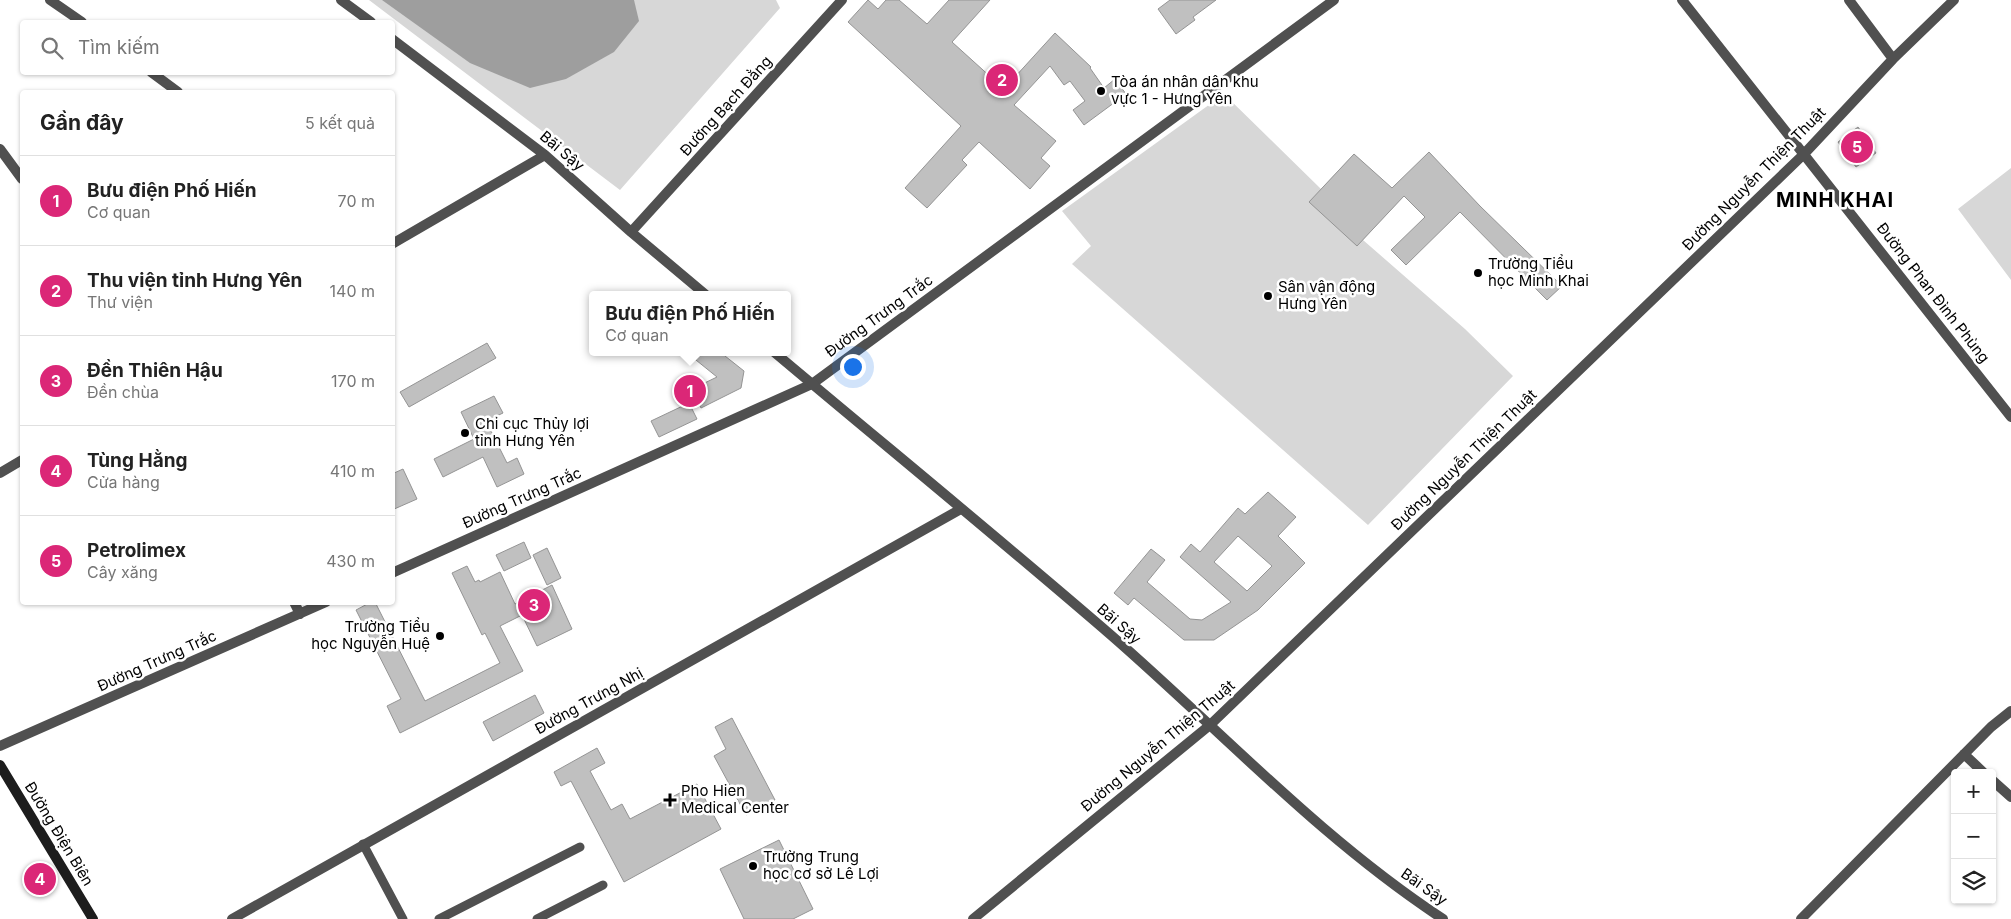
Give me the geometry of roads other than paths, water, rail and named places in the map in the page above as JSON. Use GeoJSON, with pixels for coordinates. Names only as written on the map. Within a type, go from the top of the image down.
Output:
{"type":"FeatureCollection","features":[{"type":"Feature","properties":{"kind":"main road","name":"Đường Điện Biên"},"geometry":{"type":"LineString","coordinates":[[0,765],[93,919]]}},
{"type":"Feature","properties":{"kind":"street"},"geometry":{"type":"LineString","coordinates":[[50,0],[79,20]]}},
{"type":"Feature","properties":{"kind":"street"},"geometry":{"type":"LineString","coordinates":[[342,0],[368,20]]}},
{"type":"Feature","properties":{"kind":"street","name":"Đường Bạch Đằng"},"geometry":{"type":"LineString","coordinates":[[631,232],[842,0]]}},
{"type":"Feature","properties":{"kind":"street","name":"Đường Trưng Trắc"},"geometry":{"type":"LineString","coordinates":[[395,572],[812,384],[1334,0]]}},
{"type":"Feature","properties":{"kind":"street","name":"Đường Phan Đình Phùng"},"geometry":{"type":"LineString","coordinates":[[1682,0],[2011,417]]}},
{"type":"Feature","properties":{"kind":"street"},"geometry":{"type":"LineString","coordinates":[[1849,0],[1893,59]]}},
{"type":"Feature","properties":{"kind":"street","name":"Đường Nguyễn Thiện Thuật"},"geometry":{"type":"LineString","coordinates":[[973,919],[1210,725],[1804,154],[1893,59],[1954,0]]}},
{"type":"Feature","properties":{"kind":"street","name":"Bãi Sậy"},"geometry":{"type":"LineString","coordinates":[[395,41],[545,155],[631,232],[701,291]]}},
{"type":"Feature","properties":{"kind":"street"},"geometry":{"type":"LineString","coordinates":[[155,75],[175,90]]}},
{"type":"Feature","properties":{"kind":"street"},"geometry":{"type":"LineString","coordinates":[[0,149],[20,176]]}},
{"type":"Feature","properties":{"kind":"street"},"geometry":{"type":"LineString","coordinates":[[395,242],[545,155]]}},
{"type":"Feature","properties":{"kind":"street","name":"Bãi Sậy"},"geometry":{"type":"LineString","coordinates":[[779,356],[1112,636],[1322,827],[1407,895],[1443,919]]}},
{"type":"Feature","properties":{"kind":"street"},"geometry":{"type":"LineString","coordinates":[[0,473],[20,461]]}},
{"type":"Feature","properties":{"kind":"street","name":"Đường Trưng Nhị"},"geometry":{"type":"LineString","coordinates":[[232,919],[961,509]]}},
{"type":"Feature","properties":{"kind":"street"},"geometry":{"type":"LineString","coordinates":[[296,605],[300,614]]}},
{"type":"Feature","properties":{"kind":"street","name":"Đường Trưng Trắc"},"geometry":{"type":"LineString","coordinates":[[0,746],[320,605]]}},
{"type":"Feature","properties":{"kind":"street"},"geometry":{"type":"LineString","coordinates":[[1801,919],[1991,727],[2011,711]]}},
{"type":"Feature","properties":{"kind":"street"},"geometry":{"type":"LineString","coordinates":[[1964,754],[1980,769]]}},
{"type":"Feature","properties":{"kind":"street"},"geometry":{"type":"LineString","coordinates":[[1996,784],[2011,797]]}},
{"type":"Feature","properties":{"kind":"lane"},"geometry":{"type":"LineString","coordinates":[[364,844],[403,919]]}},
{"type":"Feature","properties":{"kind":"lane"},"geometry":{"type":"LineString","coordinates":[[439,919],[580,847]]}},
{"type":"Feature","properties":{"kind":"lane"},"geometry":{"type":"LineString","coordinates":[[537,919],[603,885]]}},
{"type":"Feature","properties":{"kind":"place","name":"Thu viện tỉnh Hưng Yên"},"geometry":{"type":"Point","coordinates":[1002,80]}},
{"type":"Feature","properties":{"kind":"place","name":"Tòa án nhân dân khu vực 1 - Hưng Yên"},"geometry":{"type":"Point","coordinates":[1101,91]}},
{"type":"Feature","properties":{"kind":"place","name":"Petrolimex"},"geometry":{"type":"Point","coordinates":[1857,147]}},
{"type":"Feature","properties":{"kind":"place","name":"Trường Tiểu học Minh Khai"},"geometry":{"type":"Point","coordinates":[1478,273]}},
{"type":"Feature","properties":{"kind":"place","name":"Sân vận động Hưng Yên"},"geometry":{"type":"Point","coordinates":[1268,296]}},
{"type":"Feature","properties":{"kind":"place","name":"Bưu điện Phố Hiến"},"geometry":{"type":"Point","coordinates":[690,391]}},
{"type":"Feature","properties":{"kind":"place","name":"Chi cục Thủy lợi tỉnh Hưng Yên"},"geometry":{"type":"Point","coordinates":[465,433]}},
{"type":"Feature","properties":{"kind":"place","name":"Đền Thiên Hậu"},"geometry":{"type":"Point","coordinates":[534,605]}},
{"type":"Feature","properties":{"kind":"place","name":"Trường Tiểu học Nguyễn Huệ"},"geometry":{"type":"Point","coordinates":[440,636]}},
{"type":"Feature","properties":{"kind":"place","name":"Pho Hien Medical Center"},"geometry":{"type":"Point","coordinates":[670,800]}},
{"type":"Feature","properties":{"kind":"place","name":"Trường Trung học cơ sở Lê Lợi"},"geometry":{"type":"Point","coordinates":[753,866]}},
{"type":"Feature","properties":{"kind":"place","name":"Tùng Hằng"},"geometry":{"type":"Point","coordinates":[40,879]}},
{"type":"Feature","properties":{"kind":"district","name":"MINH KHAI"},"geometry":{"type":"Point","coordinates":[1835,200]}}]}
